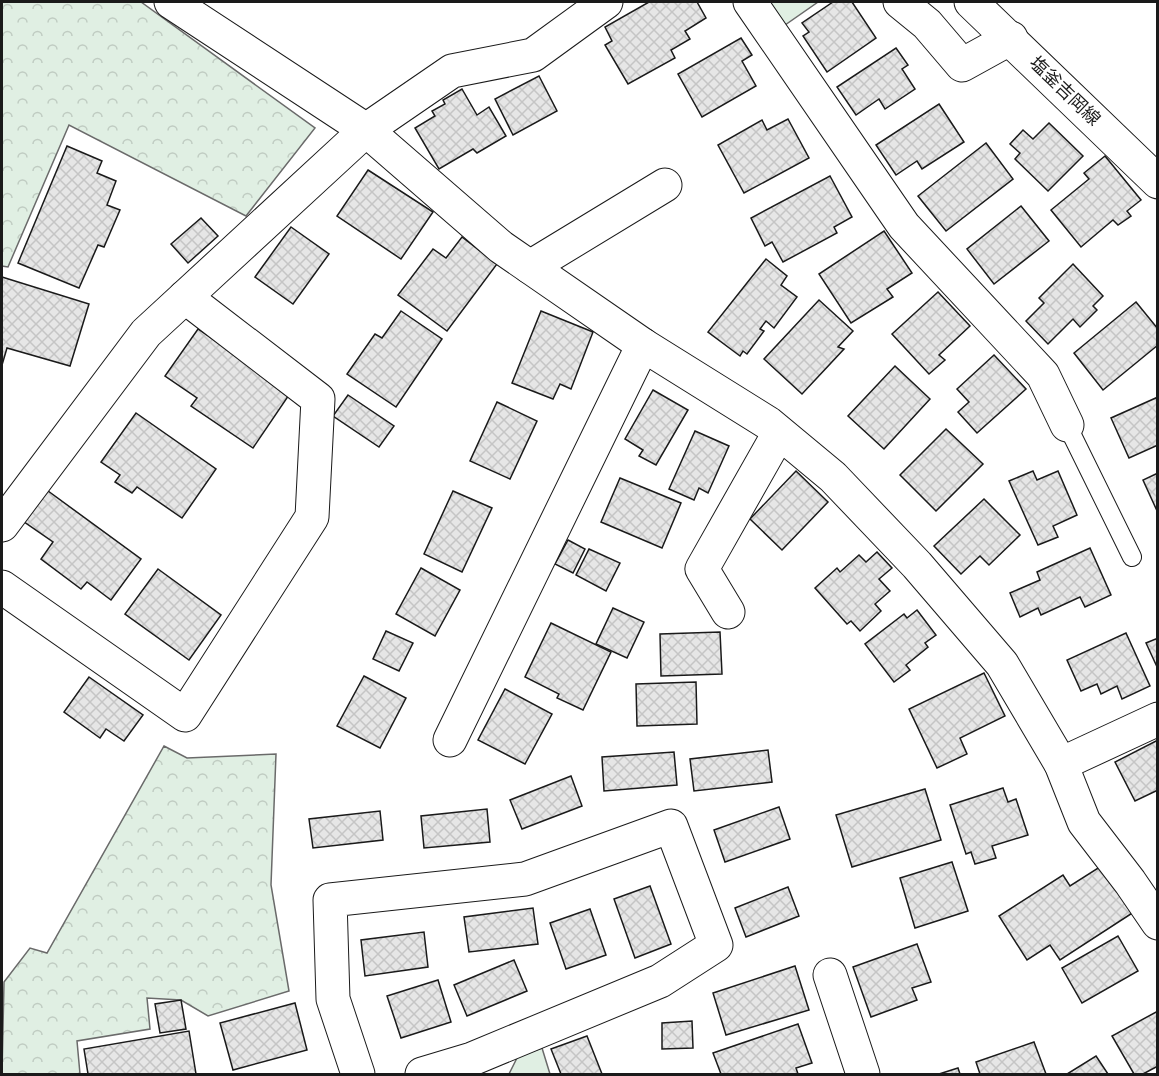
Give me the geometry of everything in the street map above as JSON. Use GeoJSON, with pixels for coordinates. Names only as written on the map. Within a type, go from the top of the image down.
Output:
{"type":"FeatureCollection","features":[{"type":"Feature","properties":{"kind":"street"},"geometry":{"type":"LineString","coordinates":[[171,2],[366,129],[501,247],[643,345],[779,433],[833,477],[917,566],[1002,664],[1061,764],[1084,822],[1158,923]]}},
{"type":"Feature","properties":{"kind":"street"},"geometry":{"type":"LineString","coordinates":[[2,525],[146,333],[366,129],[452,71],[533,55],[606,2]]}},
{"type":"Feature","properties":{"kind":"street"},"geometry":{"type":"LineString","coordinates":[[750,2],[904,226],[1044,375],[1067,425]]}},
{"type":"Feature","properties":{"kind":"street"},"geometry":{"type":"LineString","coordinates":[[900,2],[927,24],[962,65],[1011,38]]}},
{"type":"Feature","properties":{"kind":"street","name":"塩釜吉岡線"},"geometry":{"type":"LineString","coordinates":[[971,2],[1011,38],[1158,182]]}},
{"type":"Feature","properties":{"kind":"street"},"geometry":{"type":"LineString","coordinates":[[530,267],[665,185]]}},
{"type":"Feature","properties":{"kind":"street"},"geometry":{"type":"LineString","coordinates":[[2,587],[185,715],[312,517],[318,399],[185,297]]}},
{"type":"Feature","properties":{"kind":"street"},"geometry":{"type":"LineString","coordinates":[[450,740],[643,345]]}},
{"type":"Feature","properties":{"kind":"street"},"geometry":{"type":"LineString","coordinates":[[728,612],[702,569],[779,433]]}},
{"type":"Feature","properties":{"kind":"street"},"geometry":{"type":"LineString","coordinates":[[1061,764],[1158,719]]}},
{"type":"Feature","properties":{"kind":"street"},"geometry":{"type":"LineString","coordinates":[[358,1074],[333,999],[330,900],[525,879],[671,826],[716,945],[660,981],[474,1066],[422,1074]]}},
{"type":"Feature","properties":{"kind":"street"},"geometry":{"type":"LineString","coordinates":[[830,975],[862,1074]]}},
{"type":"Feature","properties":{"kind":"lane"},"geometry":{"type":"LineString","coordinates":[[1067,425],[1132,557]]}},
{"type":"Feature","properties":{"kind":"green space"},"geometry":{"type":"Polygon","coordinates":[[[2,2],[141,2],[315,128],[246,216],[69,125],[8,267],[2,266],[2,2]]]}},
{"type":"Feature","properties":{"kind":"green space"},"geometry":{"type":"Polygon","coordinates":[[[768,2],[818,2],[785,25],[768,2]]]}},
{"type":"Feature","properties":{"kind":"green space"},"geometry":{"type":"Polygon","coordinates":[[[164,746],[187,758],[276,754],[271,885],[289,991],[208,1016],[181,1000],[147,998],[150,1029],[77,1041],[80,1074],[2,1074],[4,982],[30,948],[47,953],[164,746]]]}},
{"type":"Feature","properties":{"kind":"green space"},"geometry":{"type":"Polygon","coordinates":[[[542,1048],[550,1074],[509,1074],[518,1056],[542,1048]]]}},
{"type":"Feature","properties":{"kind":"building"},"geometry":{"type":"Polygon","coordinates":[[[649,2],[697,2],[706,18],[685,31],[690,39],[671,50],[675,58],[628,84],[605,45],[612,41],[605,27],[649,2]]]}},
{"type":"Feature","properties":{"kind":"building"},"geometry":{"type":"Polygon","coordinates":[[[833,2],[852,2],[876,38],[827,72],[803,36],[809,32],[802,23],[833,2]]]}},
{"type":"Feature","properties":{"kind":"building"},"geometry":{"type":"Polygon","coordinates":[[[741,38],[752,55],[742,61],[756,86],[702,117],[678,74],[741,38]]]}},
{"type":"Feature","properties":{"kind":"building"},"geometry":{"type":"Polygon","coordinates":[[[896,48],[908,65],[902,69],[915,89],[885,109],[879,99],[856,115],[837,87],[896,48]]]}},
{"type":"Feature","properties":{"kind":"building"},"geometry":{"type":"Polygon","coordinates":[[[539,76],[557,111],[513,135],[495,99],[539,76]]]}},
{"type":"Feature","properties":{"kind":"building"},"geometry":{"type":"Polygon","coordinates":[[[462,89],[477,115],[489,107],[506,136],[477,153],[473,149],[439,169],[415,128],[435,116],[432,111],[445,104],[443,100],[462,89]]]}},
{"type":"Feature","properties":{"kind":"building"},"geometry":{"type":"Polygon","coordinates":[[[939,104],[964,142],[922,169],[917,161],[896,175],[876,145],[939,104]]]}},
{"type":"Feature","properties":{"kind":"building"},"geometry":{"type":"Polygon","coordinates":[[[788,119],[809,158],[744,193],[718,145],[762,120],[767,130],[788,119]]]}},
{"type":"Feature","properties":{"kind":"building"},"geometry":{"type":"Polygon","coordinates":[[[1049,123],[1083,156],[1048,191],[1015,159],[1020,153],[1010,144],[1023,130],[1033,139],[1049,123]]]}},
{"type":"Feature","properties":{"kind":"building"},"geometry":{"type":"Polygon","coordinates":[[[986,143],[1013,179],[946,231],[918,196],[986,143]]]}},
{"type":"Feature","properties":{"kind":"building"},"geometry":{"type":"Polygon","coordinates":[[[67,146],[102,161],[97,173],[116,181],[107,205],[120,210],[104,247],[98,245],[79,288],[18,263],[67,146]]]}},
{"type":"Feature","properties":{"kind":"building"},"geometry":{"type":"Polygon","coordinates":[[[1105,156],[1141,200],[1127,211],[1131,216],[1118,225],[1113,220],[1081,247],[1051,210],[1089,179],[1084,173],[1105,156]]]}},
{"type":"Feature","properties":{"kind":"building"},"geometry":{"type":"Polygon","coordinates":[[[368,170],[433,212],[401,259],[337,216],[368,170]]]}},
{"type":"Feature","properties":{"kind":"building"},"geometry":{"type":"Polygon","coordinates":[[[830,176],[852,217],[834,227],[837,233],[783,262],[772,242],[765,246],[751,218],[830,176]]]}},
{"type":"Feature","properties":{"kind":"building"},"geometry":{"type":"Polygon","coordinates":[[[1021,206],[1049,241],[994,284],[967,249],[1021,206]]]}},
{"type":"Feature","properties":{"kind":"building"},"geometry":{"type":"Polygon","coordinates":[[[201,218],[218,236],[188,263],[171,244],[201,218]]]}},
{"type":"Feature","properties":{"kind":"building"},"geometry":{"type":"Polygon","coordinates":[[[291,227],[329,254],[293,304],[255,277],[291,227]]]}},
{"type":"Feature","properties":{"kind":"building"},"geometry":{"type":"Polygon","coordinates":[[[884,231],[912,273],[887,289],[893,297],[851,323],[819,274],[884,231]]]}},
{"type":"Feature","properties":{"kind":"building"},"geometry":{"type":"Polygon","coordinates":[[[462,237],[497,264],[447,331],[398,295],[433,249],[446,258],[462,237]]]}},
{"type":"Feature","properties":{"kind":"building"},"geometry":{"type":"Polygon","coordinates":[[[766,259],[787,276],[781,285],[797,297],[774,328],[766,321],[760,329],[764,331],[747,354],[743,351],[740,356],[708,332],[766,259]]]}},
{"type":"Feature","properties":{"kind":"building"},"geometry":{"type":"Polygon","coordinates":[[[1073,264],[1103,296],[1093,306],[1097,310],[1080,327],[1073,319],[1048,344],[1026,321],[1044,303],[1039,298],[1073,264]]]}},
{"type":"Feature","properties":{"kind":"building"},"geometry":{"type":"Polygon","coordinates":[[[2,277],[89,304],[70,366],[7,348],[2,365],[2,277]]]}},
{"type":"Feature","properties":{"kind":"building"},"geometry":{"type":"Polygon","coordinates":[[[938,292],[970,326],[939,355],[945,360],[929,374],[892,334],[938,292]]]}},
{"type":"Feature","properties":{"kind":"building"},"geometry":{"type":"Polygon","coordinates":[[[819,300],[853,331],[838,347],[844,349],[802,394],[764,359],[819,300]]]}},
{"type":"Feature","properties":{"kind":"building"},"geometry":{"type":"Polygon","coordinates":[[[1136,302],[1158,329],[1158,345],[1103,390],[1074,353],[1136,302]]]}},
{"type":"Feature","properties":{"kind":"building"},"geometry":{"type":"Polygon","coordinates":[[[401,311],[442,339],[396,407],[347,374],[375,334],[382,338],[401,311]]]}},
{"type":"Feature","properties":{"kind":"building"},"geometry":{"type":"Polygon","coordinates":[[[541,311],[593,332],[571,389],[560,384],[553,399],[512,383],[541,311]]]}},
{"type":"Feature","properties":{"kind":"building"},"geometry":{"type":"Polygon","coordinates":[[[198,329],[291,392],[253,448],[191,406],[197,398],[165,376],[198,329]]]}},
{"type":"Feature","properties":{"kind":"building"},"geometry":{"type":"Polygon","coordinates":[[[994,355],[1026,389],[977,433],[958,412],[969,402],[957,389],[994,355]]]}},
{"type":"Feature","properties":{"kind":"building"},"geometry":{"type":"Polygon","coordinates":[[[895,366],[930,399],[884,449],[848,416],[895,366]]]}},
{"type":"Feature","properties":{"kind":"building"},"geometry":{"type":"Polygon","coordinates":[[[653,390],[688,410],[656,465],[639,456],[643,450],[625,439],[653,390]]]}},
{"type":"Feature","properties":{"kind":"building"},"geometry":{"type":"Polygon","coordinates":[[[348,395],[394,426],[379,447],[333,416],[348,395]]]}},
{"type":"Feature","properties":{"kind":"building"},"geometry":{"type":"Polygon","coordinates":[[[1158,397],[1158,445],[1129,458],[1111,418],[1158,397]]]}},
{"type":"Feature","properties":{"kind":"building"},"geometry":{"type":"Polygon","coordinates":[[[497,402],[537,421],[510,479],[470,461],[497,402]]]}},
{"type":"Feature","properties":{"kind":"building"},"geometry":{"type":"Polygon","coordinates":[[[136,413],[216,469],[182,518],[137,487],[132,493],[115,482],[120,475],[101,462],[136,413]]]}},
{"type":"Feature","properties":{"kind":"building"},"geometry":{"type":"Polygon","coordinates":[[[946,429],[983,464],[936,511],[900,475],[946,429]]]}},
{"type":"Feature","properties":{"kind":"building"},"geometry":{"type":"Polygon","coordinates":[[[695,431],[729,446],[708,493],[699,488],[694,500],[669,489],[695,431]]]}},
{"type":"Feature","properties":{"kind":"building"},"geometry":{"type":"Polygon","coordinates":[[[796,471],[828,502],[782,550],[750,519],[796,471]]]}},
{"type":"Feature","properties":{"kind":"building"},"geometry":{"type":"Polygon","coordinates":[[[1033,471],[1037,480],[1058,471],[1077,515],[1053,526],[1058,537],[1038,545],[1009,481],[1033,471]]]}},
{"type":"Feature","properties":{"kind":"building"},"geometry":{"type":"Polygon","coordinates":[[[1158,473],[1158,513],[1143,480],[1158,473]]]}},
{"type":"Feature","properties":{"kind":"building"},"geometry":{"type":"Polygon","coordinates":[[[620,478],[681,503],[662,548],[601,522],[620,478]]]}},
{"type":"Feature","properties":{"kind":"building"},"geometry":{"type":"Polygon","coordinates":[[[44,488],[141,559],[111,600],[87,582],[81,589],[41,559],[53,542],[20,519],[44,488]]]}},
{"type":"Feature","properties":{"kind":"building"},"geometry":{"type":"Polygon","coordinates":[[[453,491],[492,508],[462,572],[424,554],[453,491]]]}},
{"type":"Feature","properties":{"kind":"building"},"geometry":{"type":"Polygon","coordinates":[[[984,499],[1020,535],[989,565],[980,556],[961,574],[934,546],[984,499]]]}},
{"type":"Feature","properties":{"kind":"building"},"geometry":{"type":"Polygon","coordinates":[[[568,540],[585,549],[573,573],[555,564],[568,540]]]}},
{"type":"Feature","properties":{"kind":"building"},"geometry":{"type":"Polygon","coordinates":[[[1090,548],[1111,595],[1085,607],[1080,597],[1041,615],[1038,608],[1020,617],[1010,593],[1040,580],[1037,572],[1090,548]]]}},
{"type":"Feature","properties":{"kind":"building"},"geometry":{"type":"Polygon","coordinates":[[[589,549],[620,563],[606,591],[576,575],[589,549]]]}},
{"type":"Feature","properties":{"kind":"building"},"geometry":{"type":"Polygon","coordinates":[[[877,552],[892,568],[879,579],[890,591],[875,604],[881,611],[860,631],[851,621],[847,624],[815,588],[837,568],[840,572],[859,555],[866,562],[877,552]]]}},
{"type":"Feature","properties":{"kind":"building"},"geometry":{"type":"Polygon","coordinates":[[[421,568],[460,590],[435,636],[396,614],[421,568]]]}},
{"type":"Feature","properties":{"kind":"building"},"geometry":{"type":"Polygon","coordinates":[[[158,569],[221,615],[189,660],[125,614],[158,569]]]}},
{"type":"Feature","properties":{"kind":"building"},"geometry":{"type":"Polygon","coordinates":[[[613,608],[644,622],[627,658],[596,644],[613,608]]]}},
{"type":"Feature","properties":{"kind":"building"},"geometry":{"type":"Polygon","coordinates":[[[917,610],[936,635],[925,643],[928,647],[906,665],[910,670],[894,682],[865,644],[904,614],[907,618],[917,610]]]}},
{"type":"Feature","properties":{"kind":"building"},"geometry":{"type":"Polygon","coordinates":[[[551,623],[611,652],[583,710],[557,698],[559,694],[525,677],[551,623]]]}},
{"type":"Feature","properties":{"kind":"building"},"geometry":{"type":"Polygon","coordinates":[[[386,631],[413,643],[399,671],[373,659],[386,631]]]}},
{"type":"Feature","properties":{"kind":"building"},"geometry":{"type":"Polygon","coordinates":[[[720,632],[722,674],[661,676],[660,634],[720,632]]]}},
{"type":"Feature","properties":{"kind":"building"},"geometry":{"type":"Polygon","coordinates":[[[1126,633],[1150,686],[1122,699],[1117,686],[1101,694],[1097,684],[1081,691],[1067,660],[1126,633]]]}},
{"type":"Feature","properties":{"kind":"building"},"geometry":{"type":"Polygon","coordinates":[[[1158,638],[1158,669],[1146,643],[1158,638]]]}},
{"type":"Feature","properties":{"kind":"building"},"geometry":{"type":"Polygon","coordinates":[[[984,673],[1005,716],[960,738],[967,754],[937,768],[909,709],[984,673]]]}},
{"type":"Feature","properties":{"kind":"building"},"geometry":{"type":"Polygon","coordinates":[[[364,676],[406,698],[380,748],[337,726],[364,676]]]}},
{"type":"Feature","properties":{"kind":"building"},"geometry":{"type":"Polygon","coordinates":[[[89,677],[143,715],[124,741],[106,729],[100,738],[64,712],[89,677]]]}},
{"type":"Feature","properties":{"kind":"building"},"geometry":{"type":"Polygon","coordinates":[[[696,682],[697,724],[637,726],[636,684],[696,682]]]}},
{"type":"Feature","properties":{"kind":"building"},"geometry":{"type":"Polygon","coordinates":[[[505,689],[552,714],[525,764],[478,740],[505,689]]]}},
{"type":"Feature","properties":{"kind":"building"},"geometry":{"type":"Polygon","coordinates":[[[1158,740],[1158,790],[1135,801],[1115,762],[1158,740]]]}},
{"type":"Feature","properties":{"kind":"building"},"geometry":{"type":"Polygon","coordinates":[[[768,750],[772,782],[694,791],[690,759],[768,750]]]}},
{"type":"Feature","properties":{"kind":"building"},"geometry":{"type":"Polygon","coordinates":[[[674,752],[677,785],[604,791],[602,757],[674,752]]]}},
{"type":"Feature","properties":{"kind":"building"},"geometry":{"type":"Polygon","coordinates":[[[571,776],[582,806],[522,829],[510,800],[571,776]]]}},
{"type":"Feature","properties":{"kind":"building"},"geometry":{"type":"Polygon","coordinates":[[[1003,788],[1008,802],[1016,799],[1028,835],[992,846],[996,858],[975,864],[971,852],[966,854],[950,805],[1003,788]]]}},
{"type":"Feature","properties":{"kind":"building"},"geometry":{"type":"Polygon","coordinates":[[[925,789],[941,840],[852,867],[836,815],[925,789]]]}},
{"type":"Feature","properties":{"kind":"building"},"geometry":{"type":"Polygon","coordinates":[[[779,807],[790,839],[725,862],[714,830],[779,807]]]}},
{"type":"Feature","properties":{"kind":"building"},"geometry":{"type":"Polygon","coordinates":[[[487,809],[490,842],[424,848],[421,816],[487,809]]]}},
{"type":"Feature","properties":{"kind":"building"},"geometry":{"type":"Polygon","coordinates":[[[380,811],[383,840],[313,848],[309,819],[380,811]]]}},
{"type":"Feature","properties":{"kind":"building"},"geometry":{"type":"Polygon","coordinates":[[[952,862],[968,911],[915,928],[900,878],[952,862]]]}},
{"type":"Feature","properties":{"kind":"building"},"geometry":{"type":"Polygon","coordinates":[[[1106,863],[1137,910],[1060,960],[1050,945],[1027,960],[999,916],[1063,875],[1070,886],[1106,863]]]}},
{"type":"Feature","properties":{"kind":"building"},"geometry":{"type":"Polygon","coordinates":[[[650,886],[671,944],[635,958],[614,899],[650,886]]]}},
{"type":"Feature","properties":{"kind":"building"},"geometry":{"type":"Polygon","coordinates":[[[788,887],[799,916],[746,937],[735,908],[788,887]]]}},
{"type":"Feature","properties":{"kind":"building"},"geometry":{"type":"Polygon","coordinates":[[[533,908],[538,944],[469,952],[464,917],[533,908]]]}},
{"type":"Feature","properties":{"kind":"building"},"geometry":{"type":"Polygon","coordinates":[[[590,909],[606,955],[566,969],[550,923],[590,909]]]}},
{"type":"Feature","properties":{"kind":"building"},"geometry":{"type":"Polygon","coordinates":[[[424,932],[428,967],[365,976],[361,940],[424,932]]]}},
{"type":"Feature","properties":{"kind":"building"},"geometry":{"type":"Polygon","coordinates":[[[1118,936],[1138,971],[1082,1003],[1062,968],[1118,936]]]}},
{"type":"Feature","properties":{"kind":"building"},"geometry":{"type":"Polygon","coordinates":[[[917,944],[931,982],[912,988],[917,1000],[871,1017],[853,967],[917,944]]]}},
{"type":"Feature","properties":{"kind":"building"},"geometry":{"type":"Polygon","coordinates":[[[514,960],[527,991],[467,1016],[454,985],[514,960]]]}},
{"type":"Feature","properties":{"kind":"building"},"geometry":{"type":"Polygon","coordinates":[[[795,966],[809,1010],[726,1035],[713,993],[795,966]]]}},
{"type":"Feature","properties":{"kind":"building"},"geometry":{"type":"Polygon","coordinates":[[[438,980],[451,1022],[401,1038],[387,996],[438,980]]]}},
{"type":"Feature","properties":{"kind":"building"},"geometry":{"type":"Polygon","coordinates":[[[181,1000],[186,1029],[160,1033],[155,1004],[181,1000]]]}},
{"type":"Feature","properties":{"kind":"building"},"geometry":{"type":"Polygon","coordinates":[[[295,1003],[307,1050],[233,1070],[220,1023],[295,1003]]]}},
{"type":"Feature","properties":{"kind":"building"},"geometry":{"type":"Polygon","coordinates":[[[1158,1011],[1158,1066],[1143,1074],[1134,1074],[1112,1036],[1158,1011]]]}},
{"type":"Feature","properties":{"kind":"building"},"geometry":{"type":"Polygon","coordinates":[[[692,1021],[693,1048],[662,1049],[662,1023],[692,1021]]]}},
{"type":"Feature","properties":{"kind":"building"},"geometry":{"type":"Polygon","coordinates":[[[798,1024],[812,1063],[796,1068],[798,1074],[721,1074],[713,1053],[798,1024]]]}},
{"type":"Feature","properties":{"kind":"building"},"geometry":{"type":"Polygon","coordinates":[[[189,1031],[196,1074],[88,1074],[84,1049],[189,1031]]]}},
{"type":"Feature","properties":{"kind":"building"},"geometry":{"type":"Polygon","coordinates":[[[587,1036],[602,1074],[561,1074],[551,1049],[587,1036]]]}},
{"type":"Feature","properties":{"kind":"building"},"geometry":{"type":"Polygon","coordinates":[[[1034,1042],[1046,1074],[980,1074],[976,1062],[1034,1042]]]}},
{"type":"Feature","properties":{"kind":"building"},"geometry":{"type":"Polygon","coordinates":[[[1096,1056],[1108,1074],[1067,1074],[1096,1056]]]}},
{"type":"Feature","properties":{"kind":"building"},"geometry":{"type":"Polygon","coordinates":[[[958,1068],[960,1074],[939,1074],[958,1068]]]}}]}
